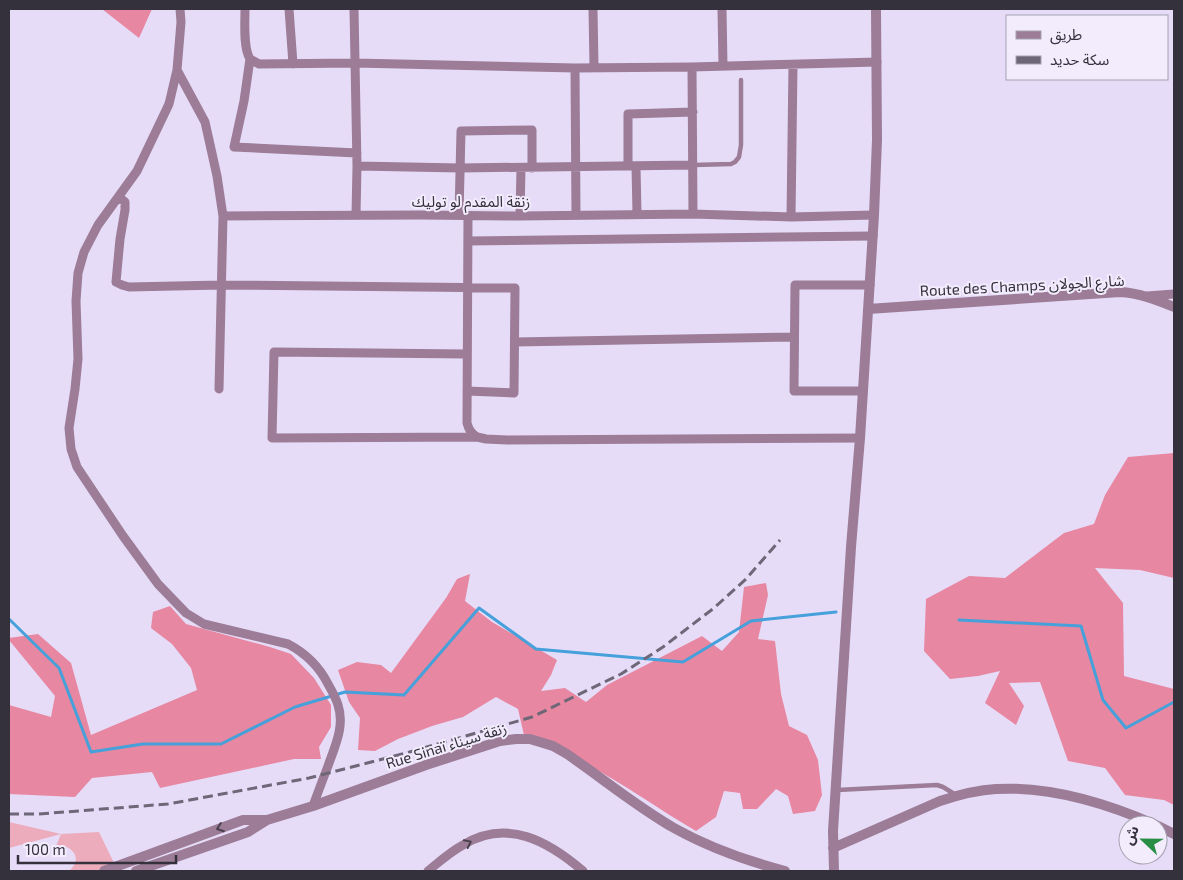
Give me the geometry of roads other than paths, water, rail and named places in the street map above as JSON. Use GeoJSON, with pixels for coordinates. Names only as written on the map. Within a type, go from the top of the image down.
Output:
{"type":"FeatureCollection","features":[{"type":"Feature","properties":{"kind":"street"},"geometry":{"type":"LineString","coordinates":[[180,9],[181,22],[177,70],[169,104],[137,171],[98,226],[84,252],[78,274],[76,301],[78,359],[69,428],[71,449],[77,467],[123,536],[158,584],[186,613],[204,624],[288,644],[308,657],[322,672],[338,705],[340,725],[338,739],[313,806]]}},
{"type":"Feature","properties":{"kind":"street"},"geometry":{"type":"LineString","coordinates":[[245,9],[246,47],[250,59],[244,101],[234,147],[357,153]]}},
{"type":"Feature","properties":{"kind":"street"},"geometry":{"type":"LineString","coordinates":[[289,9],[293,64]]}},
{"type":"Feature","properties":{"kind":"street"},"geometry":{"type":"LineString","coordinates":[[354,9],[357,153],[356,215]]}},
{"type":"Feature","properties":{"kind":"street"},"geometry":{"type":"LineString","coordinates":[[593,9],[594,67]]}},
{"type":"Feature","properties":{"kind":"street"},"geometry":{"type":"LineString","coordinates":[[722,9],[723,66]]}},
{"type":"Feature","properties":{"kind":"street"},"geometry":{"type":"LineString","coordinates":[[833,871],[833,831],[876,178],[876,9]]}},
{"type":"Feature","properties":{"kind":"street"},"geometry":{"type":"LineString","coordinates":[[250,59],[259,64],[355,63],[575,68],[877,62]]}},
{"type":"Feature","properties":{"kind":"street"},"geometry":{"type":"LineString","coordinates":[[791,217],[793,65]]}},
{"type":"Feature","properties":{"kind":"street"},"geometry":{"type":"LineString","coordinates":[[692,67],[693,214]]}},
{"type":"Feature","properties":{"kind":"street"},"geometry":{"type":"LineString","coordinates":[[575,68],[576,215]]}},
{"type":"Feature","properties":{"kind":"street"},"geometry":{"type":"LineString","coordinates":[[177,70],[205,122],[222,216],[219,389]]}},
{"type":"Feature","properties":{"kind":"street"},"geometry":{"type":"LineString","coordinates":[[637,214],[628,114],[693,112]]}},
{"type":"Feature","properties":{"kind":"street"},"geometry":{"type":"LineString","coordinates":[[477,437],[472,434],[467,423],[468,242],[460,168],[461,131],[532,130],[532,168]]}},
{"type":"Feature","properties":{"kind":"street"},"geometry":{"type":"LineString","coordinates":[[357,166],[532,168],[693,165]]}},
{"type":"Feature","properties":{"kind":"street"},"geometry":{"type":"LineString","coordinates":[[520,216],[521,168]]}},
{"type":"Feature","properties":{"kind":"street"},"geometry":{"type":"LineString","coordinates":[[119,197],[125,202],[125,210],[116,282],[122,285],[515,288],[514,393],[467,392]]}},
{"type":"Feature","properties":{"kind":"street","name":"زنقة المقدم لو توليك"},"geometry":{"type":"LineString","coordinates":[[222,216],[693,214],[791,217],[874,215]]}},
{"type":"Feature","properties":{"kind":"street"},"geometry":{"type":"LineString","coordinates":[[468,242],[873,236]]}},
{"type":"Feature","properties":{"kind":"street"},"geometry":{"type":"LineString","coordinates":[[863,391],[794,391],[795,286],[870,285]]}},
{"type":"Feature","properties":{"kind":"street","name":"Route des Champs شارع الجولان"},"geometry":{"type":"LineString","coordinates":[[868,309],[1120,292],[1145,296],[1174,307]]}},
{"type":"Feature","properties":{"kind":"street"},"geometry":{"type":"LineString","coordinates":[[1145,296],[1174,294]]}},
{"type":"Feature","properties":{"kind":"street"},"geometry":{"type":"LineString","coordinates":[[515,342],[794,337]]}},
{"type":"Feature","properties":{"kind":"street"},"geometry":{"type":"LineString","coordinates":[[468,354],[274,352],[272,438],[477,437],[507,440],[860,438]]}},
{"type":"Feature","properties":{"kind":"street","name":"Rue Sinaï زنقة سيناء"},"geometry":{"type":"LineString","coordinates":[[136,871],[248,832],[267,820],[313,806],[426,765],[500,741],[516,738],[530,739],[553,746],[674,828],[735,856],[785,871]]}},
{"type":"Feature","properties":{"kind":"street"},"geometry":{"type":"LineString","coordinates":[[833,848],[918,810],[958,795],[995,789],[1036,789],[1091,802],[1128,815]]}},
{"type":"Feature","properties":{"kind":"street","name":"Rue Sinaï زنقة سيناء"},"geometry":{"type":"LineString","coordinates":[[104,871],[243,820],[267,820]]}},
{"type":"Feature","properties":{"kind":"street"},"geometry":{"type":"LineString","coordinates":[[428,871],[464,844],[496,833],[514,833],[530,837],[551,847],[583,871]]}},
{"type":"Feature","properties":{"kind":"lane"},"geometry":{"type":"LineString","coordinates":[[693,165],[731,164],[739,157],[741,145],[741,80]]}},
{"type":"Feature","properties":{"kind":"lane"},"geometry":{"type":"LineString","coordinates":[[836,790],[937,785],[958,795]]}},
{"type":"Feature","properties":{"kind":"waterway"},"geometry":{"type":"LineString","coordinates":[[9,619],[59,668],[91,752],[143,744],[221,744],[295,707],[345,692],[404,695],[479,608],[536,649],[683,662],[751,621],[836,612]]}},
{"type":"Feature","properties":{"kind":"waterway"},"geometry":{"type":"LineString","coordinates":[[959,620],[1081,626],[1103,700],[1126,728],[1174,702]]}},
{"type":"Feature","properties":{"kind":"railway"},"geometry":{"type":"LineString","coordinates":[[9,814],[39,814],[168,804],[309,778],[532,717],[621,674],[663,647],[714,608],[746,579],[780,540]]}}]}
